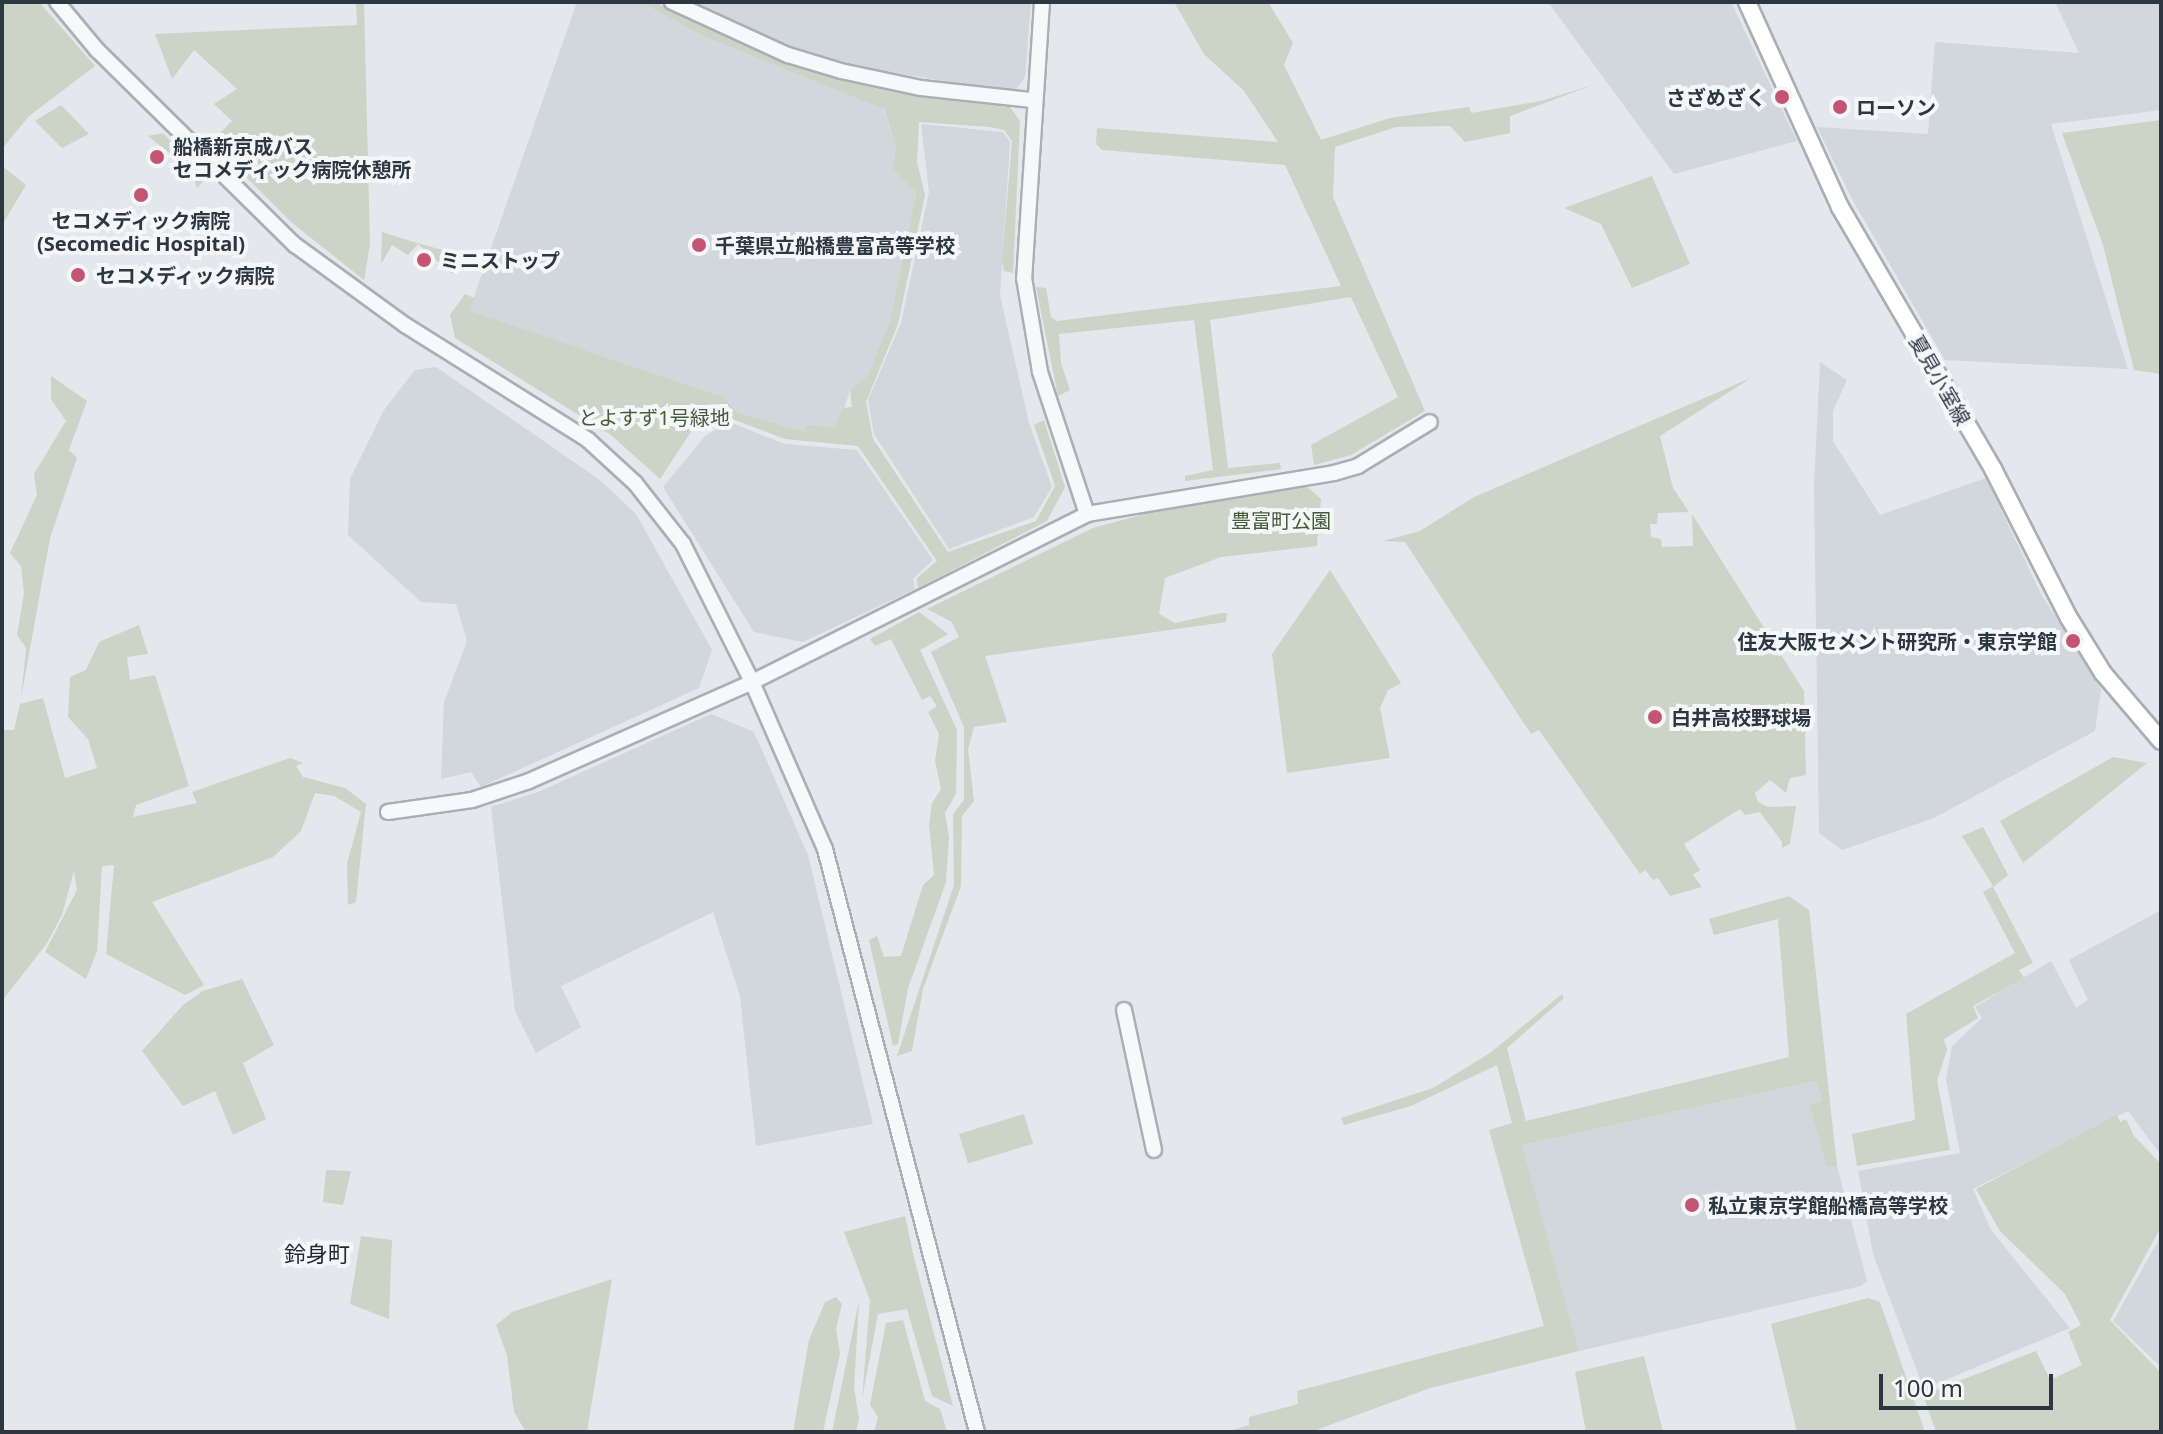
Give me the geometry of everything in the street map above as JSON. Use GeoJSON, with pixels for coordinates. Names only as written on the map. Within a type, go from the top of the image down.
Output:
{"type":"FeatureCollection","features":[{"type":"Feature","properties":{"kind":"main road","name":"夏見小室線"},"geometry":{"type":"LineString","coordinates":[[1747,2],[1840,207],[1993,469],[2069,618],[2103,673],[2161,741]]}},
{"type":"Feature","properties":{"kind":"street"},"geometry":{"type":"LineString","coordinates":[[57,2],[97,50],[295,245],[405,325],[588,440],[635,483],[683,544],[752,682],[808,805],[840,897],[977,1432]]}},
{"type":"Feature","properties":{"kind":"street"},"geometry":{"type":"LineString","coordinates":[[672,2],[788,55],[841,71],[921,88],[1032,100]]}},
{"type":"Feature","properties":{"kind":"street"},"geometry":{"type":"LineString","coordinates":[[1042,2],[1023,244],[1027,305],[1040,372],[1087,514]]}},
{"type":"Feature","properties":{"kind":"street"},"geometry":{"type":"LineString","coordinates":[[388,812],[500,792],[752,682],[1087,514],[1334,473],[1358,466],[1430,422]]}},
{"type":"Feature","properties":{"kind":"street"},"geometry":{"type":"LineString","coordinates":[[1124,1010],[1154,1150]]}},
{"type":"Feature","properties":{"kind":"shaded area","name":"千葉県立船橋豊富高等学校"},"geometry":{"type":"Polygon","coordinates":[[[577,2],[640,2],[703,36],[883,108],[896,146],[893,169],[916,193],[890,321],[867,376],[850,390],[840,423],[833,427],[807,425],[803,431],[739,413],[723,397],[469,311],[577,2]]]}},
{"type":"Feature","properties":{"kind":"shaded area"},"geometry":{"type":"Polygon","coordinates":[[[686,2],[1031,2],[1025,77],[1013,93],[843,64],[790,49],[686,2]]]}},
{"type":"Feature","properties":{"kind":"shaded area"},"geometry":{"type":"Polygon","coordinates":[[[1548,2],[1731,2],[1797,141],[1674,174],[1548,2]]]}},
{"type":"Feature","properties":{"kind":"shaded area"},"geometry":{"type":"Polygon","coordinates":[[[2055,2],[2161,2],[2161,110],[2051,124],[2128,369],[1945,360],[1852,199],[1817,127],[1928,134],[1935,42],[2079,53],[2055,2]]]}},
{"type":"Feature","properties":{"kind":"shaded area"},"geometry":{"type":"Polygon","coordinates":[[[921,124],[1003,132],[1010,142],[1000,295],[1029,423],[1052,487],[1034,517],[949,549],[874,434],[868,400],[901,323],[929,192],[921,124]]]}},
{"type":"Feature","properties":{"kind":"shaded area"},"geometry":{"type":"Polygon","coordinates":[[[1820,362],[1847,380],[1833,411],[1833,441],[1880,515],[1986,478],[2041,594],[2101,689],[2095,731],[1934,818],[1842,850],[1819,833],[1814,487],[1820,362]]]}},
{"type":"Feature","properties":{"kind":"shaded area"},"geometry":{"type":"Polygon","coordinates":[[[436,367],[600,480],[636,514],[712,650],[699,688],[481,787],[471,772],[441,779],[444,702],[467,641],[456,604],[421,602],[348,535],[350,479],[384,410],[415,370],[436,367]]]}},
{"type":"Feature","properties":{"kind":"shaded area"},"geometry":{"type":"Polygon","coordinates":[[[729,422],[785,444],[857,450],[933,560],[913,579],[915,589],[803,642],[754,632],[663,487],[706,435],[729,422]]]}},
{"type":"Feature","properties":{"kind":"shaded area"},"geometry":{"type":"Polygon","coordinates":[[[711,714],[754,732],[808,855],[873,1124],[756,1146],[740,996],[713,912],[561,986],[581,1027],[536,1053],[515,1011],[491,807],[538,792],[711,714]]]}},
{"type":"Feature","properties":{"kind":"shaded area"},"geometry":{"type":"Polygon","coordinates":[[[2161,910],[2161,1155],[2128,1111],[1973,1189],[1991,1230],[2070,1328],[1924,1389],[1873,1254],[1858,1171],[1960,1153],[1946,1079],[1952,1046],[1982,1018],[1975,1007],[2051,961],[2076,1008],[2088,1000],[2069,960],[2161,910]]]}},
{"type":"Feature","properties":{"kind":"shaded area","name":"私立東京学館船橋高等学校"},"geometry":{"type":"Polygon","coordinates":[[[1816,1081],[1822,1100],[1809,1105],[1827,1167],[1837,1166],[1867,1281],[1861,1286],[1579,1351],[1522,1145],[1816,1081]]]}},
{"type":"Feature","properties":{"kind":"shaded area"},"geometry":{"type":"Polygon","coordinates":[[[2161,1236],[2161,1367],[2113,1321],[2161,1236]]]}},
{"type":"Feature","properties":{"kind":"green space"},"geometry":{"type":"Polygon","coordinates":[[[2,2],[39,2],[95,66],[29,116],[2,149],[2,2]]]}},
{"type":"Feature","properties":{"kind":"green space"},"geometry":{"type":"Polygon","coordinates":[[[356,2],[364,2],[370,244],[364,280],[291,222],[211,142],[232,121],[214,104],[237,89],[194,50],[172,79],[155,34],[357,25],[356,2]]]}},
{"type":"Feature","properties":{"kind":"green space","name":"とよすず1号緑地"},"geometry":{"type":"Polygon","coordinates":[[[640,2],[655,2],[787,61],[922,97],[1010,107],[1020,121],[1013,273],[1004,271],[1002,262],[1012,141],[1004,130],[990,127],[919,122],[917,162],[925,195],[898,324],[866,402],[873,439],[948,552],[1036,521],[1055,486],[1034,425],[1044,420],[1065,487],[1047,521],[918,588],[917,578],[937,561],[858,446],[785,439],[706,409],[660,479],[611,435],[455,338],[450,315],[465,294],[474,298],[470,311],[723,397],[739,413],[803,431],[807,425],[834,427],[843,408],[852,407],[850,390],[867,376],[890,321],[916,193],[893,169],[896,146],[884,109],[703,36],[640,2]]]}},
{"type":"Feature","properties":{"kind":"green space"},"geometry":{"type":"Polygon","coordinates":[[[1174,2],[1268,2],[1293,43],[1284,65],[1321,140],[1390,118],[1469,107],[1471,113],[1541,101],[1593,85],[1510,116],[1510,133],[1465,142],[1450,126],[1396,127],[1335,147],[1333,197],[1425,411],[1351,455],[1314,465],[1311,445],[1398,397],[1351,297],[1210,320],[1228,468],[1280,463],[1281,469],[1185,481],[1185,476],[1213,470],[1194,320],[1059,334],[1061,363],[1070,390],[1058,396],[1036,287],[1046,288],[1051,317],[1057,321],[1341,286],[1285,165],[1102,150],[1096,144],[1097,128],[1278,142],[1244,91],[1204,54],[1174,2]]]}},
{"type":"Feature","properties":{"kind":"green space"},"geometry":{"type":"Polygon","coordinates":[[[61,105],[89,134],[62,148],[35,121],[61,105]]]}},
{"type":"Feature","properties":{"kind":"green space"},"geometry":{"type":"Polygon","coordinates":[[[2161,120],[2161,374],[2134,370],[2103,245],[2062,133],[2161,120]]]}},
{"type":"Feature","properties":{"kind":"green space"},"geometry":{"type":"Polygon","coordinates":[[[163,133],[206,178],[197,188],[191,170],[148,136],[163,133]]]}},
{"type":"Feature","properties":{"kind":"green space"},"geometry":{"type":"Polygon","coordinates":[[[2,166],[26,185],[2,225],[2,166]]]}},
{"type":"Feature","properties":{"kind":"green space"},"geometry":{"type":"Polygon","coordinates":[[[1652,176],[1690,264],[1632,288],[1601,224],[1564,208],[1652,176]]]}},
{"type":"Feature","properties":{"kind":"green space"},"geometry":{"type":"Polygon","coordinates":[[[382,232],[464,256],[452,274],[418,244],[408,255],[392,245],[381,264],[382,232]]]}},
{"type":"Feature","properties":{"kind":"green space"},"geometry":{"type":"Polygon","coordinates":[[[51,376],[87,401],[69,450],[77,458],[50,538],[21,698],[26,648],[17,635],[24,594],[21,566],[10,553],[37,495],[34,474],[66,421],[51,399],[51,376]]]}},
{"type":"Feature","properties":{"kind":"green space"},"geometry":{"type":"Polygon","coordinates":[[[1751,378],[1660,436],[1673,488],[1689,512],[1658,513],[1657,524],[1650,524],[1651,537],[1661,539],[1662,547],[1693,546],[1692,514],[1804,691],[1806,775],[1790,778],[1786,793],[1770,780],[1755,793],[1758,802],[1768,807],[1796,806],[1790,844],[1782,848],[1782,842],[1760,812],[1745,815],[1740,809],[1684,844],[1700,870],[1693,875],[1702,887],[1670,896],[1658,878],[1653,880],[1645,870],[1640,874],[1539,730],[1531,734],[1405,542],[1383,541],[1420,531],[1474,497],[1751,378]]]}},
{"type":"Feature","properties":{"kind":"green space","name":"豊富町公園"},"geometry":{"type":"Polygon","coordinates":[[[1306,486],[1321,499],[1317,546],[1221,557],[1165,578],[1159,614],[1175,623],[1227,613],[1226,622],[985,656],[1007,722],[974,727],[968,749],[974,801],[962,816],[961,886],[923,989],[912,1051],[897,1056],[954,885],[953,814],[964,800],[964,727],[931,652],[959,637],[952,622],[927,609],[1093,528],[1163,509],[1306,486]]]}},
{"type":"Feature","properties":{"kind":"green space"},"geometry":{"type":"Polygon","coordinates":[[[1330,570],[1401,683],[1388,690],[1380,708],[1390,758],[1287,773],[1272,654],[1330,570]]]}},
{"type":"Feature","properties":{"kind":"green space"},"geometry":{"type":"Polygon","coordinates":[[[919,612],[948,634],[920,650],[957,730],[956,794],[945,813],[949,837],[946,882],[908,988],[898,1044],[893,1046],[869,940],[877,936],[884,957],[901,956],[923,885],[934,875],[929,825],[932,803],[941,789],[935,761],[939,734],[928,712],[937,706],[930,696],[922,700],[891,639],[875,646],[870,639],[919,612]]]}},
{"type":"Feature","properties":{"kind":"green space"},"geometry":{"type":"Polygon","coordinates":[[[139,625],[148,654],[127,657],[130,680],[155,675],[189,786],[136,805],[133,817],[197,803],[192,792],[290,758],[303,763],[296,766],[303,777],[345,788],[366,804],[356,902],[348,905],[347,864],[361,812],[334,796],[315,793],[301,831],[273,857],[152,902],[204,985],[185,995],[106,954],[114,865],[102,866],[97,951],[86,979],[45,952],[77,890],[74,871],[62,915],[47,943],[2,1001],[2,730],[14,730],[20,704],[43,698],[65,778],[97,768],[88,739],[68,717],[70,677],[86,670],[99,642],[139,625]]]}},
{"type":"Feature","properties":{"kind":"green space"},"geometry":{"type":"Polygon","coordinates":[[[2113,757],[2147,763],[2023,863],[2000,821],[2113,757]]]}},
{"type":"Feature","properties":{"kind":"green space"},"geometry":{"type":"Polygon","coordinates":[[[1983,827],[2008,875],[1993,887],[2033,963],[2019,970],[2024,978],[1973,1006],[1978,1018],[1944,1039],[1947,1050],[1937,1080],[1950,1150],[1857,1166],[1852,1134],[1915,1120],[1906,1014],[2015,953],[1983,892],[1993,886],[1962,836],[1983,827]]]}},
{"type":"Feature","properties":{"kind":"green space"},"geometry":{"type":"Polygon","coordinates":[[[1789,896],[1809,910],[1837,1166],[1827,1167],[1809,1105],[1822,1100],[1816,1081],[1522,1145],[1579,1351],[1430,1388],[1311,1432],[1226,1432],[1249,1425],[1249,1417],[1298,1404],[1297,1391],[1544,1326],[1489,1130],[1512,1123],[1497,1065],[1411,1106],[1344,1125],[1341,1118],[1433,1088],[1490,1053],[1562,994],[1564,998],[1507,1048],[1526,1121],[1789,1057],[1778,919],[1714,935],[1709,919],[1789,896]]]}},
{"type":"Feature","properties":{"kind":"green space"},"geometry":{"type":"Polygon","coordinates":[[[242,979],[274,1045],[243,1063],[266,1119],[233,1135],[215,1091],[183,1106],[142,1051],[183,1005],[203,991],[242,979]]]}},
{"type":"Feature","properties":{"kind":"green space"},"geometry":{"type":"Polygon","coordinates":[[[1024,1114],[1033,1144],[968,1164],[959,1134],[1024,1114]]]}},
{"type":"Feature","properties":{"kind":"green space"},"geometry":{"type":"Polygon","coordinates":[[[2117,1115],[2120,1122],[2126,1119],[2134,1136],[2161,1164],[2161,1227],[2110,1320],[2161,1373],[2161,1432],[1936,1432],[1923,1395],[2036,1351],[2050,1380],[2082,1365],[2068,1332],[2081,1325],[2065,1294],[2000,1231],[1976,1189],[2117,1115]]]}},
{"type":"Feature","properties":{"kind":"green space"},"geometry":{"type":"Polygon","coordinates":[[[326,1170],[351,1171],[343,1205],[323,1202],[326,1170]]]}},
{"type":"Feature","properties":{"kind":"green space"},"geometry":{"type":"Polygon","coordinates":[[[905,1216],[953,1406],[932,1396],[907,1309],[878,1314],[862,1399],[870,1300],[844,1232],[905,1216]]]}},
{"type":"Feature","properties":{"kind":"green space"},"geometry":{"type":"Polygon","coordinates":[[[361,1236],[392,1240],[389,1319],[350,1304],[361,1236]]]}},
{"type":"Feature","properties":{"kind":"green space"},"geometry":{"type":"Polygon","coordinates":[[[612,1279],[587,1432],[526,1432],[514,1412],[507,1355],[496,1325],[512,1312],[612,1279]]]}},
{"type":"Feature","properties":{"kind":"green space"},"geometry":{"type":"Polygon","coordinates":[[[836,1297],[842,1304],[836,1329],[840,1353],[823,1432],[793,1432],[809,1340],[825,1302],[836,1297]]]}},
{"type":"Feature","properties":{"kind":"green space"},"geometry":{"type":"Polygon","coordinates":[[[1868,1298],[1880,1302],[1925,1432],[1797,1432],[1771,1324],[1868,1298]]]}},
{"type":"Feature","properties":{"kind":"green space"},"geometry":{"type":"Polygon","coordinates":[[[859,1301],[854,1388],[859,1418],[856,1432],[832,1432],[859,1301]]]}},
{"type":"Feature","properties":{"kind":"green space"},"geometry":{"type":"Polygon","coordinates":[[[903,1320],[925,1401],[940,1409],[947,1432],[874,1432],[878,1417],[870,1405],[886,1323],[903,1320]]]}},
{"type":"Feature","properties":{"kind":"green space"},"geometry":{"type":"Polygon","coordinates":[[[1644,1356],[1663,1432],[1586,1432],[1575,1372],[1644,1356]]]}},
{"type":"Feature","properties":{"kind":"place","name":"さざめざく"},"geometry":{"type":"Point","coordinates":[1782,97]}},
{"type":"Feature","properties":{"kind":"place","name":"ローソン"},"geometry":{"type":"Point","coordinates":[1840,107]}},
{"type":"Feature","properties":{"kind":"place","name":"船橋新京成バス セコメディック病院休憩所"},"geometry":{"type":"Point","coordinates":[157,157]}},
{"type":"Feature","properties":{"kind":"place","name":"セコメディック病院 (Secomedic Hospital)"},"geometry":{"type":"Point","coordinates":[141,195]}},
{"type":"Feature","properties":{"kind":"place","name":"千葉県立船橋豊富高等学校"},"geometry":{"type":"Point","coordinates":[699,245]}},
{"type":"Feature","properties":{"kind":"place","name":"ミニストップ"},"geometry":{"type":"Point","coordinates":[424,260]}},
{"type":"Feature","properties":{"kind":"place","name":"セコメディック病院"},"geometry":{"type":"Point","coordinates":[78,275]}},
{"type":"Feature","properties":{"kind":"place","name":"住友大阪セメント研究所・東京学館"},"geometry":{"type":"Point","coordinates":[2073,641]}},
{"type":"Feature","properties":{"kind":"place","name":"白井高校野球場"},"geometry":{"type":"Point","coordinates":[1655,717]}},
{"type":"Feature","properties":{"kind":"place","name":"私立東京学館船橋高等学校"},"geometry":{"type":"Point","coordinates":[1692,1205]}},
{"type":"Feature","properties":{"kind":"district","name":"鈴身町"},"geometry":{"type":"Point","coordinates":[317,1254]}}]}
